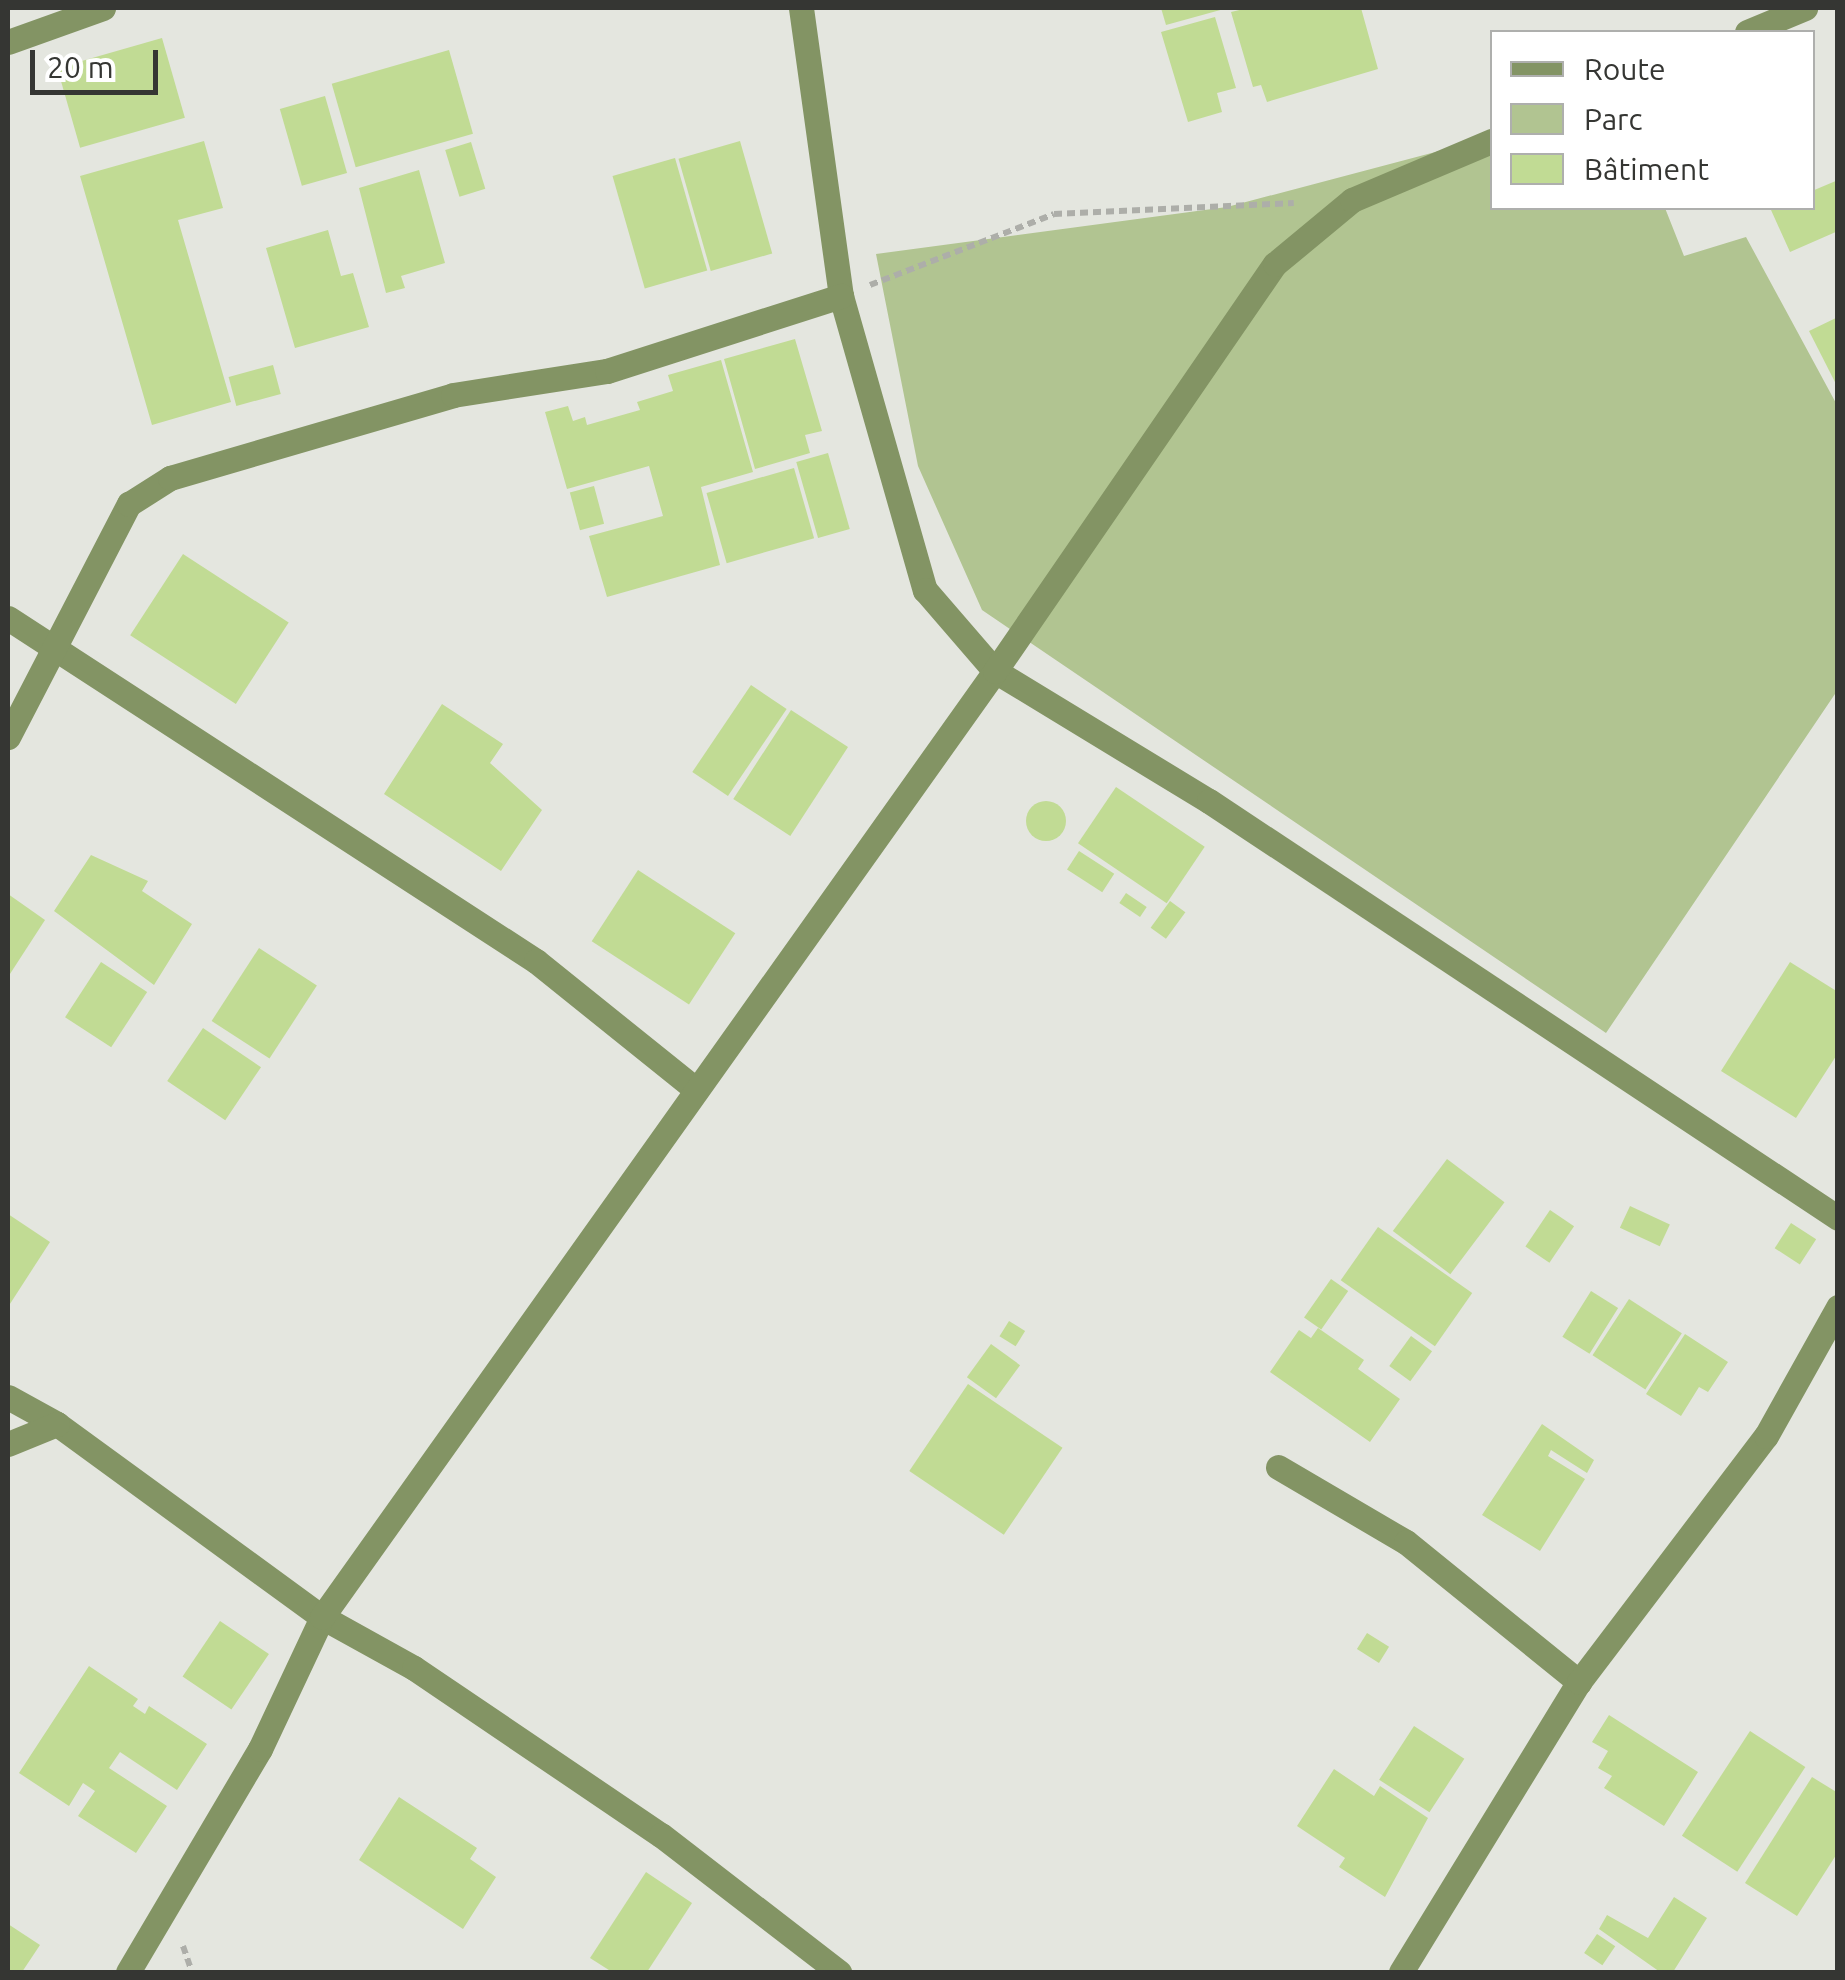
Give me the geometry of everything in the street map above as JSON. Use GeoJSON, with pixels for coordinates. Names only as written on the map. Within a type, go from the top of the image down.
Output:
{"type":"FeatureCollection","features":[{"type":"Feature","properties":{"kind":"street"},"geometry":{"type":"LineString","coordinates":[[8,42],[103,8]]}},
{"type":"Feature","properties":{"kind":"street"},"geometry":{"type":"LineString","coordinates":[[801,8],[841,296],[925,590],[995,672],[1208,801],[1838,1218]]}},
{"type":"Feature","properties":{"kind":"street"},"geometry":{"type":"LineString","coordinates":[[1751,30],[1806,8]]}},
{"type":"Feature","properties":{"kind":"street"},"geometry":{"type":"LineString","coordinates":[[128,1972],[260,1750],[322,1617],[995,672],[1275,264],[1352,200],[1490,141]]}},
{"type":"Feature","properties":{"kind":"street"},"geometry":{"type":"LineString","coordinates":[[8,738],[129,504],[170,478],[453,395],[607,371],[841,296]]}},
{"type":"Feature","properties":{"kind":"street"},"geometry":{"type":"LineString","coordinates":[[8,618],[536,961],[695,1089]]}},
{"type":"Feature","properties":{"kind":"street"},"geometry":{"type":"LineString","coordinates":[[1401,1972],[1580,1682],[1726,1496],[1838,1307]]}},
{"type":"Feature","properties":{"kind":"street"},"geometry":{"type":"LineString","coordinates":[[8,1396],[57,1424],[322,1617],[414,1668],[662,1834],[839,1972]]}},
{"type":"Feature","properties":{"kind":"street"},"geometry":{"type":"LineString","coordinates":[[8,1444],[57,1424]]}},
{"type":"Feature","properties":{"kind":"street"},"geometry":{"type":"LineString","coordinates":[[1278,1467],[1406,1542],[1580,1682]]}},
{"type":"Feature","properties":{"kind":"path"},"geometry":{"type":"LineString","coordinates":[[841,296],[1054,214],[1352,200]]}},
{"type":"Feature","properties":{"kind":"green space"},"geometry":{"type":"Polygon","coordinates":[[[1490,138],[1490,210],[1666,210],[1684,256],[1746,237],[1837,405],[1837,691],[1606,1033],[982,610],[918,466],[876,254],[1227,207],[1490,138]]]}},
{"type":"Feature","properties":{"kind":"building"},"geometry":{"type":"Polygon","coordinates":[[[1161,8],[1224,8],[1224,9],[1166,25],[1161,8]]]}},
{"type":"Feature","properties":{"kind":"building"},"geometry":{"type":"Polygon","coordinates":[[[1248,8],[1361,8],[1378,69],[1267,102],[1261,85],[1253,87],[1231,12],[1248,8]]]}},
{"type":"Feature","properties":{"kind":"building"},"geometry":{"type":"Polygon","coordinates":[[[1215,17],[1236,88],[1217,93],[1222,112],[1188,122],[1161,32],[1215,17]]]}},
{"type":"Feature","properties":{"kind":"building"},"geometry":{"type":"Polygon","coordinates":[[[162,38],[185,118],[80,148],[57,68],[162,38]]]}},
{"type":"Feature","properties":{"kind":"building"},"geometry":{"type":"Polygon","coordinates":[[[449,50],[473,134],[356,167],[332,84],[449,50]]]}},
{"type":"Feature","properties":{"kind":"building"},"geometry":{"type":"Polygon","coordinates":[[[325,96],[347,173],[302,186],[280,109],[325,96]]]}},
{"type":"Feature","properties":{"kind":"building"},"geometry":{"type":"Polygon","coordinates":[[[204,141],[223,208],[178,220],[231,402],[152,425],[80,176],[204,141]]]}},
{"type":"Feature","properties":{"kind":"building"},"geometry":{"type":"Polygon","coordinates":[[[740,141],[772,253],[711,271],[678,159],[740,141]]]}},
{"type":"Feature","properties":{"kind":"building"},"geometry":{"type":"Polygon","coordinates":[[[471,142],[485,189],[460,197],[445,150],[471,142]]]}},
{"type":"Feature","properties":{"kind":"building"},"geometry":{"type":"Polygon","coordinates":[[[675,158],[707,270],[645,288],[613,176],[675,158]]]}},
{"type":"Feature","properties":{"kind":"building"},"geometry":{"type":"Polygon","coordinates":[[[419,170],[445,263],[401,276],[405,288],[386,293],[359,188],[419,170]]]}},
{"type":"Feature","properties":{"kind":"building"},"geometry":{"type":"Polygon","coordinates":[[[1838,180],[1838,231],[1790,252],[1771,210],[1815,210],[1815,190],[1838,180]]]}},
{"type":"Feature","properties":{"kind":"building"},"geometry":{"type":"Polygon","coordinates":[[[328,230],[341,276],[353,273],[369,327],[295,348],[266,248],[328,230]]]}},
{"type":"Feature","properties":{"kind":"building"},"geometry":{"type":"Polygon","coordinates":[[[1838,317],[1838,388],[1809,331],[1838,317]]]}},
{"type":"Feature","properties":{"kind":"building"},"geometry":{"type":"Polygon","coordinates":[[[795,339],[822,431],[805,435],[810,453],[755,469],[724,359],[795,339]]]}},
{"type":"Feature","properties":{"kind":"building"},"geometry":{"type":"Polygon","coordinates":[[[721,360],[753,472],[701,487],[720,565],[607,597],[589,536],[663,516],[649,466],[567,489],[545,412],[568,406],[573,421],[585,417],[587,425],[640,410],[637,402],[673,391],[668,375],[721,360]]]}},
{"type":"Feature","properties":{"kind":"building"},"geometry":{"type":"Polygon","coordinates":[[[273,365],[281,394],[236,406],[229,377],[273,365]]]}},
{"type":"Feature","properties":{"kind":"building"},"geometry":{"type":"Polygon","coordinates":[[[828,453],[850,529],[818,538],[796,462],[828,453]]]}},
{"type":"Feature","properties":{"kind":"building"},"geometry":{"type":"Polygon","coordinates":[[[794,468],[814,538],[727,563],[707,493],[794,468]]]}},
{"type":"Feature","properties":{"kind":"building"},"geometry":{"type":"Polygon","coordinates":[[[594,486],[604,524],[580,530],[570,492],[594,486]]]}},
{"type":"Feature","properties":{"kind":"building"},"geometry":{"type":"Polygon","coordinates":[[[183,554],[289,623],[236,704],[130,635],[183,554]]]}},
{"type":"Feature","properties":{"kind":"building"},"geometry":{"type":"Polygon","coordinates":[[[751,685],[787,709],[728,796],[692,772],[751,685]]]}},
{"type":"Feature","properties":{"kind":"building"},"geometry":{"type":"Polygon","coordinates":[[[442,704],[503,744],[490,763],[542,810],[501,871],[384,794],[442,704]]]}},
{"type":"Feature","properties":{"kind":"building"},"geometry":{"type":"Polygon","coordinates":[[[791,710],[848,747],[790,836],[733,799],[791,710]]]}},
{"type":"Feature","properties":{"kind":"building"},"geometry":{"type":"Polygon","coordinates":[[[1116,787],[1205,847],[1167,903],[1078,843],[1116,787]]]}},
{"type":"Feature","properties":{"kind":"building"},"geometry":{"type":"Polygon","coordinates":[[[1046,801],[1060,807],[1066,821],[1060,835],[1046,841],[1032,835],[1026,821],[1032,807],[1046,801]]]}},
{"type":"Feature","properties":{"kind":"building"},"geometry":{"type":"Polygon","coordinates":[[[1079,851],[1114,874],[1102,892],[1067,869],[1079,851]]]}},
{"type":"Feature","properties":{"kind":"building"},"geometry":{"type":"Polygon","coordinates":[[[91,855],[148,881],[142,891],[192,924],[154,985],[54,911],[91,855]]]}},
{"type":"Feature","properties":{"kind":"building"},"geometry":{"type":"Polygon","coordinates":[[[638,870],[735,933],[689,1004],[592,941],[638,870]]]}},
{"type":"Feature","properties":{"kind":"building"},"geometry":{"type":"Polygon","coordinates":[[[1126,893],[1147,907],[1140,917],[1119,903],[1126,893]]]}},
{"type":"Feature","properties":{"kind":"building"},"geometry":{"type":"Polygon","coordinates":[[[8,894],[45,920],[8,977],[8,894]]]}},
{"type":"Feature","properties":{"kind":"building"},"geometry":{"type":"Polygon","coordinates":[[[1170,901],[1185,912],[1166,939],[1151,928],[1170,901]]]}},
{"type":"Feature","properties":{"kind":"building"},"geometry":{"type":"Polygon","coordinates":[[[259,948],[317,986],[269,1059],[212,1021],[259,948]]]}},
{"type":"Feature","properties":{"kind":"building"},"geometry":{"type":"Polygon","coordinates":[[[101,962],[147,992],[111,1047],[65,1017],[101,962]]]}},
{"type":"Feature","properties":{"kind":"building"},"geometry":{"type":"Polygon","coordinates":[[[1790,962],[1838,992],[1838,1053],[1796,1118],[1721,1071],[1790,962]]]}},
{"type":"Feature","properties":{"kind":"building"},"geometry":{"type":"Polygon","coordinates":[[[203,1028],[261,1067],[225,1120],[167,1081],[203,1028]]]}},
{"type":"Feature","properties":{"kind":"building"},"geometry":{"type":"Polygon","coordinates":[[[1447,1159],[1505,1202],[1450,1274],[1393,1231],[1447,1159]]]}},
{"type":"Feature","properties":{"kind":"building"},"geometry":{"type":"Polygon","coordinates":[[[1630,1206],[1670,1225],[1660,1246],[1620,1228],[1630,1206]]]}},
{"type":"Feature","properties":{"kind":"building"},"geometry":{"type":"Polygon","coordinates":[[[1550,1210],[1574,1226],[1549,1263],[1525,1246],[1550,1210]]]}},
{"type":"Feature","properties":{"kind":"building"},"geometry":{"type":"Polygon","coordinates":[[[8,1214],[50,1242],[8,1307],[8,1214]]]}},
{"type":"Feature","properties":{"kind":"building"},"geometry":{"type":"Polygon","coordinates":[[[1791,1223],[1816,1239],[1800,1264],[1775,1248],[1791,1223]]]}},
{"type":"Feature","properties":{"kind":"building"},"geometry":{"type":"Polygon","coordinates":[[[1378,1227],[1472,1293],[1435,1346],[1341,1280],[1378,1227]]]}},
{"type":"Feature","properties":{"kind":"building"},"geometry":{"type":"Polygon","coordinates":[[[1331,1279],[1348,1291],[1321,1330],[1304,1318],[1331,1279]]]}},
{"type":"Feature","properties":{"kind":"building"},"geometry":{"type":"Polygon","coordinates":[[[1591,1291],[1618,1308],[1590,1354],[1562,1337],[1591,1291]]]}},
{"type":"Feature","properties":{"kind":"building"},"geometry":{"type":"Polygon","coordinates":[[[1629,1299],[1682,1333],[1645,1390],[1593,1355],[1629,1299]]]}},
{"type":"Feature","properties":{"kind":"building"},"geometry":{"type":"Polygon","coordinates":[[[1009,1321],[1025,1331],[1016,1346],[999,1336],[1009,1321]]]}},
{"type":"Feature","properties":{"kind":"building"},"geometry":{"type":"Polygon","coordinates":[[[1318,1328],[1364,1360],[1358,1369],[1400,1399],[1370,1442],[1270,1372],[1299,1330],[1311,1338],[1318,1328]]]}},
{"type":"Feature","properties":{"kind":"building"},"geometry":{"type":"Polygon","coordinates":[[[1685,1334],[1728,1362],[1708,1392],[1699,1387],[1681,1416],[1646,1394],[1685,1334]]]}},
{"type":"Feature","properties":{"kind":"building"},"geometry":{"type":"Polygon","coordinates":[[[1411,1336],[1432,1351],[1410,1381],[1389,1366],[1411,1336]]]}},
{"type":"Feature","properties":{"kind":"building"},"geometry":{"type":"Polygon","coordinates":[[[991,1344],[1020,1365],[996,1398],[967,1377],[991,1344]]]}},
{"type":"Feature","properties":{"kind":"building"},"geometry":{"type":"Polygon","coordinates":[[[968,1384],[1063,1448],[1004,1535],[909,1471],[968,1384]]]}},
{"type":"Feature","properties":{"kind":"building"},"geometry":{"type":"Polygon","coordinates":[[[1542,1424],[1594,1460],[1587,1473],[1551,1450],[1548,1456],[1585,1479],[1540,1551],[1482,1515],[1542,1424]]]}},
{"type":"Feature","properties":{"kind":"building"},"geometry":{"type":"Polygon","coordinates":[[[220,1621],[269,1654],[231,1710],[183,1677],[220,1621]]]}},
{"type":"Feature","properties":{"kind":"building"},"geometry":{"type":"Polygon","coordinates":[[[1367,1633],[1389,1647],[1379,1663],[1357,1649],[1367,1633]]]}},
{"type":"Feature","properties":{"kind":"building"},"geometry":{"type":"Polygon","coordinates":[[[89,1666],[138,1699],[133,1706],[145,1714],[149,1706],[207,1744],[177,1790],[120,1752],[109,1768],[167,1806],[136,1853],[78,1816],[95,1791],[83,1783],[69,1806],[19,1773],[89,1666]]]}},
{"type":"Feature","properties":{"kind":"building"},"geometry":{"type":"Polygon","coordinates":[[[1609,1715],[1698,1772],[1664,1826],[1604,1788],[1612,1776],[1598,1768],[1608,1751],[1592,1742],[1609,1715]]]}},
{"type":"Feature","properties":{"kind":"building"},"geometry":{"type":"Polygon","coordinates":[[[1414,1726],[1464,1759],[1429,1812],[1379,1780],[1414,1726]]]}},
{"type":"Feature","properties":{"kind":"building"},"geometry":{"type":"Polygon","coordinates":[[[1750,1731],[1805,1767],[1737,1872],[1682,1836],[1750,1731]]]}},
{"type":"Feature","properties":{"kind":"building"},"geometry":{"type":"Polygon","coordinates":[[[1334,1769],[1374,1796],[1380,1786],[1428,1818],[1385,1897],[1339,1867],[1345,1858],[1297,1826],[1334,1769]]]}},
{"type":"Feature","properties":{"kind":"building"},"geometry":{"type":"Polygon","coordinates":[[[1812,1777],[1838,1793],[1838,1852],[1797,1916],[1745,1883],[1812,1777]]]}},
{"type":"Feature","properties":{"kind":"building"},"geometry":{"type":"Polygon","coordinates":[[[399,1797],[477,1848],[470,1859],[496,1877],[463,1929],[359,1860],[399,1797]]]}},
{"type":"Feature","properties":{"kind":"building"},"geometry":{"type":"Polygon","coordinates":[[[646,1872],[692,1903],[647,1972],[612,1972],[590,1958],[646,1872]]]}},
{"type":"Feature","properties":{"kind":"building"},"geometry":{"type":"Polygon","coordinates":[[[1674,1897],[1707,1918],[1673,1972],[1660,1972],[1599,1929],[1607,1915],[1648,1938],[1674,1897]]]}},
{"type":"Feature","properties":{"kind":"building"},"geometry":{"type":"Polygon","coordinates":[[[8,1924],[40,1945],[22,1972],[8,1972],[8,1924]]]}},
{"type":"Feature","properties":{"kind":"building"},"geometry":{"type":"Polygon","coordinates":[[[1597,1934],[1615,1946],[1602,1965],[1584,1953],[1597,1934]]]}}]}
